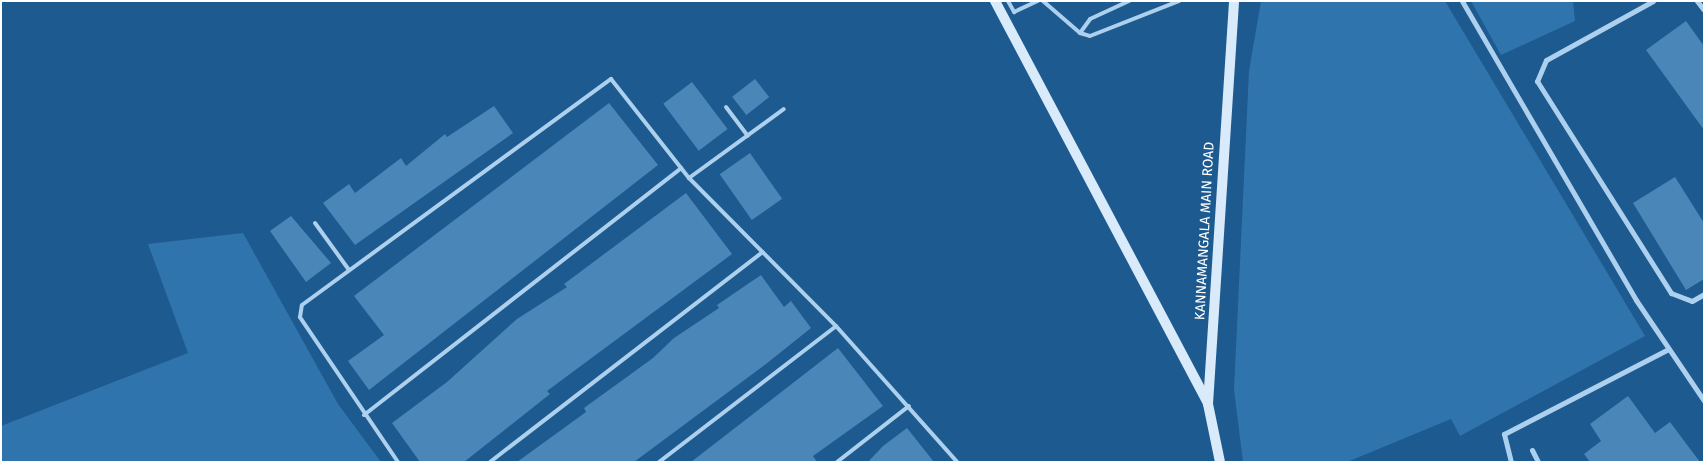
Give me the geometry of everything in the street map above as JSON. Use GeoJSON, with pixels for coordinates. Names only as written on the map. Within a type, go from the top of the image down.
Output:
{"type":"FeatureCollection","features":[{"type":"Feature","properties":{"kind":"street"},"geometry":{"type":"LineString","coordinates":[[995,1],[1208,404]]}},
{"type":"Feature","properties":{"kind":"street","name":"KANNAMANGALA MAIN ROAD"},"geometry":{"type":"LineString","coordinates":[[1220,462],[1208,404],[1234,1]]}},
{"type":"Feature","properties":{"kind":"street"},"geometry":{"type":"LineString","coordinates":[[1462,1],[1667,350],[1704,401]]}},
{"type":"Feature","properties":{"kind":"street"},"geometry":{"type":"LineString","coordinates":[[1653,1],[1546,60],[1537,81],[1671,293],[1692,301],[1704,294]]}},
{"type":"Feature","properties":{"kind":"street"},"geometry":{"type":"LineString","coordinates":[[1697,1],[1704,10]]}},
{"type":"Feature","properties":{"kind":"street"},"geometry":{"type":"LineString","coordinates":[[1511,462],[1504,434],[1667,350]]}},
{"type":"Feature","properties":{"kind":"street"},"geometry":{"type":"LineString","coordinates":[[1532,450],[1538,462]]}},
{"type":"Feature","properties":{"kind":"lane"},"geometry":{"type":"LineString","coordinates":[[1008,1],[1014,12],[1038,1]]}},
{"type":"Feature","properties":{"kind":"lane"},"geometry":{"type":"LineString","coordinates":[[1043,1],[1080,33],[1090,36],[1178,1]]}},
{"type":"Feature","properties":{"kind":"lane"},"geometry":{"type":"LineString","coordinates":[[1080,33],[1090,20],[1129,1]]}},
{"type":"Feature","properties":{"kind":"lane"},"geometry":{"type":"LineString","coordinates":[[398,462],[364,415],[300,317],[302,305],[604,80],[615,83],[690,178],[836,326],[957,462]]}},
{"type":"Feature","properties":{"kind":"lane"},"geometry":{"type":"LineString","coordinates":[[726,107],[748,136]]}},
{"type":"Feature","properties":{"kind":"lane"},"geometry":{"type":"LineString","coordinates":[[690,178],[784,109]]}},
{"type":"Feature","properties":{"kind":"lane"},"geometry":{"type":"LineString","coordinates":[[364,415],[681,168]]}},
{"type":"Feature","properties":{"kind":"lane"},"geometry":{"type":"LineString","coordinates":[[315,223],[350,270]]}},
{"type":"Feature","properties":{"kind":"lane"},"geometry":{"type":"LineString","coordinates":[[490,462],[763,252]]}},
{"type":"Feature","properties":{"kind":"lane"},"geometry":{"type":"LineString","coordinates":[[658,462],[836,326]]}},
{"type":"Feature","properties":{"kind":"lane"},"geometry":{"type":"LineString","coordinates":[[837,462],[909,406]]}},
{"type":"Feature","properties":{"kind":"shaded area"},"geometry":{"type":"Polygon","coordinates":[[[1261,1],[1445,1],[1645,336],[1460,436],[1451,419],[1347,462],[1243,462],[1234,390],[1249,71],[1261,1]]]}},
{"type":"Feature","properties":{"kind":"shaded area"},"geometry":{"type":"Polygon","coordinates":[[[1471,1],[1573,1],[1575,21],[1501,55],[1471,1]]]}},
{"type":"Feature","properties":{"kind":"shaded area"},"geometry":{"type":"Polygon","coordinates":[[[243,233],[338,404],[381,462],[2,462],[1,426],[188,353],[148,244],[243,233]]]}},
{"type":"Feature","properties":{"kind":"building"},"geometry":{"type":"Polygon","coordinates":[[[1686,21],[1704,46],[1704,130],[1646,50],[1686,21]]]}},
{"type":"Feature","properties":{"kind":"building"},"geometry":{"type":"Polygon","coordinates":[[[755,79],[769,97],[746,115],[732,97],[755,79]]]}},
{"type":"Feature","properties":{"kind":"building"},"geometry":{"type":"Polygon","coordinates":[[[692,82],[728,129],[699,151],[663,104],[692,82]]]}},
{"type":"Feature","properties":{"kind":"building"},"geometry":{"type":"Polygon","coordinates":[[[609,103],[658,165],[369,390],[348,361],[384,335],[354,296],[609,103]]]}},
{"type":"Feature","properties":{"kind":"building"},"geometry":{"type":"Polygon","coordinates":[[[494,106],[513,133],[355,245],[323,203],[349,184],[355,193],[401,158],[406,166],[445,134],[447,137],[494,106]]]}},
{"type":"Feature","properties":{"kind":"building"},"geometry":{"type":"Polygon","coordinates":[[[750,153],[782,199],[752,220],[720,174],[750,153]]]}},
{"type":"Feature","properties":{"kind":"building"},"geometry":{"type":"Polygon","coordinates":[[[1675,177],[1704,223],[1704,279],[1686,290],[1633,203],[1675,177]]]}},
{"type":"Feature","properties":{"kind":"building"},"geometry":{"type":"Polygon","coordinates":[[[686,193],[732,254],[547,391],[550,394],[464,462],[420,462],[392,423],[447,382],[517,319],[567,287],[564,284],[686,193]]]}},
{"type":"Feature","properties":{"kind":"building"},"geometry":{"type":"Polygon","coordinates":[[[291,216],[331,263],[306,282],[270,231],[291,216]]]}},
{"type":"Feature","properties":{"kind":"building"},"geometry":{"type":"Polygon","coordinates":[[[761,275],[784,307],[791,301],[811,328],[766,364],[634,462],[517,462],[586,412],[584,408],[653,358],[674,338],[719,308],[717,305],[761,275]]]}},
{"type":"Feature","properties":{"kind":"building"},"geometry":{"type":"Polygon","coordinates":[[[838,348],[883,406],[813,456],[817,462],[691,462],[838,348]]]}},
{"type":"Feature","properties":{"kind":"building"},"geometry":{"type":"Polygon","coordinates":[[[1628,396],[1655,433],[1670,422],[1700,462],[1590,462],[1584,454],[1601,441],[1590,424],[1628,396]]]}},
{"type":"Feature","properties":{"kind":"building"},"geometry":{"type":"Polygon","coordinates":[[[907,428],[934,462],[868,462],[883,446],[907,428]]]}}]}
